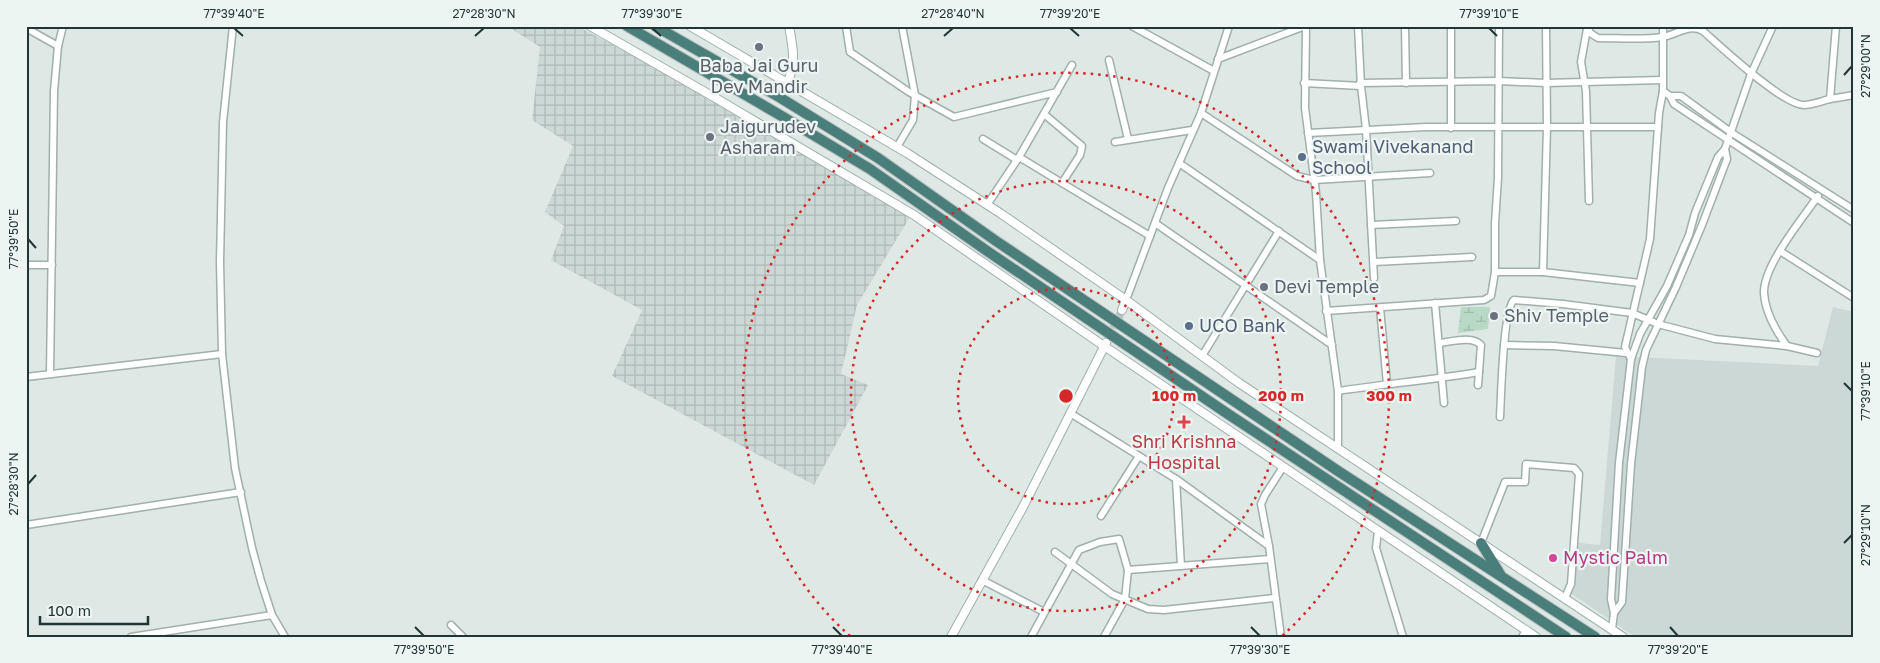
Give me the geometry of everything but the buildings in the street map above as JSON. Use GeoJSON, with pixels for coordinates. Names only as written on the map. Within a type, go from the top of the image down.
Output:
{"type":"FeatureCollection","features":[{"type":"Feature","properties":{"kind":"highway"},"geometry":{"type":"LineString","coordinates":[[627,26],[862,164],[1205,398],[1566,637]]}},
{"type":"Feature","properties":{"kind":"highway"},"geometry":{"type":"LineString","coordinates":[[655,26],[832,128],[1142,340],[1338,471],[1595,637]]}},
{"type":"Feature","properties":{"kind":"highway"},"geometry":{"type":"LineString","coordinates":[[1481,543],[1502,577]]}},
{"type":"Feature","properties":{"kind":"street"},"geometry":{"type":"LineString","coordinates":[[50,374],[54,91],[58,46],[63,26]]}},
{"type":"Feature","properties":{"kind":"street"},"geometry":{"type":"LineString","coordinates":[[233,26],[223,122],[220,262],[222,354],[235,468],[252,548],[272,615],[285,637]]}},
{"type":"Feature","properties":{"kind":"street"},"geometry":{"type":"LineString","coordinates":[[590,26],[914,215],[1378,531],[1524,634],[1536,637]]}},
{"type":"Feature","properties":{"kind":"street"},"geometry":{"type":"LineString","coordinates":[[690,26],[897,147],[987,205],[1126,300],[1239,383],[1623,637]]}},
{"type":"Feature","properties":{"kind":"street"},"geometry":{"type":"LineString","coordinates":[[788,82],[793,70],[794,55],[789,26]]}},
{"type":"Feature","properties":{"kind":"street"},"geometry":{"type":"LineString","coordinates":[[846,26],[850,52],[915,95],[954,117],[1056,92]]}},
{"type":"Feature","properties":{"kind":"street"},"geometry":{"type":"LineString","coordinates":[[897,147],[913,120],[915,95],[902,26]]}},
{"type":"Feature","properties":{"kind":"street"},"geometry":{"type":"LineString","coordinates":[[1132,26],[1142,29],[1214,71]]}},
{"type":"Feature","properties":{"kind":"street"},"geometry":{"type":"LineString","coordinates":[[1122,310],[1200,113],[1229,26]]}},
{"type":"Feature","properties":{"kind":"street"},"geometry":{"type":"LineString","coordinates":[[1218,59],[1305,26],[1304,84],[1317,205],[1320,260],[1338,391],[1338,449]]}},
{"type":"Feature","properties":{"kind":"street"},"geometry":{"type":"LineString","coordinates":[[1358,26],[1360,85],[1366,129],[1374,278]]}},
{"type":"Feature","properties":{"kind":"street"},"geometry":{"type":"LineString","coordinates":[[1405,26],[1406,83]]}},
{"type":"Feature","properties":{"kind":"street"},"geometry":{"type":"LineString","coordinates":[[1451,128],[1452,26]]}},
{"type":"Feature","properties":{"kind":"street"},"geometry":{"type":"LineString","coordinates":[[1326,311],[1434,304],[1489,298],[1495,272],[1498,178],[1498,26]]}},
{"type":"Feature","properties":{"kind":"street"},"geometry":{"type":"LineString","coordinates":[[1543,272],[1547,127],[1546,26]]}},
{"type":"Feature","properties":{"kind":"street"},"geometry":{"type":"LineString","coordinates":[[1631,359],[1626,353],[1625,347],[1650,239],[1658,127],[1663,91],[1663,26]]}},
{"type":"Feature","properties":{"kind":"street"},"geometry":{"type":"LineString","coordinates":[[1614,613],[1622,602],[1636,425],[1642,367],[1646,350],[1676,287],[1727,159],[1726,149],[1728,141],[1751,74],[1773,26]]}},
{"type":"Feature","properties":{"kind":"street"},"geometry":{"type":"LineString","coordinates":[[1830,99],[1836,26]]}},
{"type":"Feature","properties":{"kind":"street"},"geometry":{"type":"LineString","coordinates":[[1587,27],[1590,33],[1598,38],[1663,37],[1691,27],[1697,28],[1703,31],[1751,74],[1793,103],[1804,105],[1854,95]]}},
{"type":"Feature","properties":{"kind":"street"},"geometry":{"type":"LineString","coordinates":[[1587,27],[1581,62],[1586,82],[1589,201]]}},
{"type":"Feature","properties":{"kind":"street"},"geometry":{"type":"LineString","coordinates":[[26,28],[58,46]]}},
{"type":"Feature","properties":{"kind":"street"},"geometry":{"type":"LineString","coordinates":[[1109,60],[1128,139]]}},
{"type":"Feature","properties":{"kind":"street"},"geometry":{"type":"LineString","coordinates":[[987,205],[1018,159],[1072,65]]}},
{"type":"Feature","properties":{"kind":"street"},"geometry":{"type":"LineString","coordinates":[[1304,84],[1360,85],[1498,81],[1546,84],[1662,80]]}},
{"type":"Feature","properties":{"kind":"street"},"geometry":{"type":"LineString","coordinates":[[1663,91],[1670,96],[1674,104],[1854,223]]}},
{"type":"Feature","properties":{"kind":"street"},"geometry":{"type":"LineString","coordinates":[[1670,96],[1681,96],[1732,133],[1854,210]]}},
{"type":"Feature","properties":{"kind":"street"},"geometry":{"type":"LineString","coordinates":[[1200,113],[1297,176],[1314,180],[1430,173]]}},
{"type":"Feature","properties":{"kind":"street"},"geometry":{"type":"LineString","coordinates":[[1044,114],[1082,146],[1080,155],[1062,183]]}},
{"type":"Feature","properties":{"kind":"street"},"geometry":{"type":"LineString","coordinates":[[1308,133],[1366,129],[1658,127]]}},
{"type":"Feature","properties":{"kind":"street"},"geometry":{"type":"LineString","coordinates":[[1114,142],[1192,130]]}},
{"type":"Feature","properties":{"kind":"street"},"geometry":{"type":"LineString","coordinates":[[983,140],[1062,183],[1150,236]]}},
{"type":"Feature","properties":{"kind":"street"},"geometry":{"type":"LineString","coordinates":[[1612,629],[1614,613],[1611,599],[1619,463],[1631,359],[1640,334],[1667,286],[1689,235],[1698,206],[1718,157],[1726,149]]}},
{"type":"Feature","properties":{"kind":"street"},"geometry":{"type":"LineString","coordinates":[[1179,163],[1320,260]]}},
{"type":"Feature","properties":{"kind":"street"},"geometry":{"type":"LineString","coordinates":[[1787,346],[1772,322],[1766,308],[1765,280],[1780,251],[1823,190]]}},
{"type":"Feature","properties":{"kind":"street"},"geometry":{"type":"LineString","coordinates":[[1698,206],[1707,208]]}},
{"type":"Feature","properties":{"kind":"street"},"geometry":{"type":"LineString","coordinates":[[1372,225],[1456,221]]}},
{"type":"Feature","properties":{"kind":"street"},"geometry":{"type":"LineString","coordinates":[[1155,223],[1332,345]]}},
{"type":"Feature","properties":{"kind":"street"},"geometry":{"type":"LineString","coordinates":[[1202,356],[1279,230]]}},
{"type":"Feature","properties":{"kind":"street"},"geometry":{"type":"LineString","coordinates":[[1780,251],[1854,298]]}},
{"type":"Feature","properties":{"kind":"street"},"geometry":{"type":"LineString","coordinates":[[1374,262],[1472,257]]}},
{"type":"Feature","properties":{"kind":"street"},"geometry":{"type":"LineString","coordinates":[[26,266],[52,265]]}},
{"type":"Feature","properties":{"kind":"street"},"geometry":{"type":"LineString","coordinates":[[1495,272],[1543,272],[1640,283]]}},
{"type":"Feature","properties":{"kind":"street"},"geometry":{"type":"LineString","coordinates":[[1500,417],[1504,345],[1510,305],[1514,300],[1632,313],[1658,324],[1715,339],[1787,346],[1817,353]]}},
{"type":"Feature","properties":{"kind":"street"},"geometry":{"type":"LineString","coordinates":[[1434,304],[1444,403]]}},
{"type":"Feature","properties":{"kind":"street"},"geometry":{"type":"LineString","coordinates":[[1380,308],[1387,384]]}},
{"type":"Feature","properties":{"kind":"street"},"geometry":{"type":"LineString","coordinates":[[1439,343],[1471,340],[1477,341],[1481,345],[1478,385]]}},
{"type":"Feature","properties":{"kind":"street"},"geometry":{"type":"LineString","coordinates":[[951,637],[1023,506],[1105,345]]}},
{"type":"Feature","properties":{"kind":"street"},"geometry":{"type":"LineString","coordinates":[[1504,345],[1554,346],[1626,353]]}},
{"type":"Feature","properties":{"kind":"street"},"geometry":{"type":"LineString","coordinates":[[26,378],[222,354]]}},
{"type":"Feature","properties":{"kind":"street"},"geometry":{"type":"LineString","coordinates":[[1338,391],[1442,379],[1479,372]]}},
{"type":"Feature","properties":{"kind":"street"},"geometry":{"type":"LineString","coordinates":[[1070,413],[1176,479],[1269,546]]}},
{"type":"Feature","properties":{"kind":"street"},"geometry":{"type":"LineString","coordinates":[[1624,423],[1636,425]]}},
{"type":"Feature","properties":{"kind":"street"},"geometry":{"type":"LineString","coordinates":[[1102,516],[1139,456]]}},
{"type":"Feature","properties":{"kind":"street"},"geometry":{"type":"LineString","coordinates":[[1481,543],[1505,482],[1525,482],[1526,464],[1574,468],[1579,474],[1571,584],[1565,598]]}},
{"type":"Feature","properties":{"kind":"street"},"geometry":{"type":"LineString","coordinates":[[1281,637],[1269,546],[1261,504],[1265,494],[1283,467]]}},
{"type":"Feature","properties":{"kind":"street"},"geometry":{"type":"LineString","coordinates":[[1176,479],[1180,566]]}},
{"type":"Feature","properties":{"kind":"street"},"geometry":{"type":"LineString","coordinates":[[26,525],[241,492]]}},
{"type":"Feature","properties":{"kind":"street"},"geometry":{"type":"LineString","coordinates":[[1378,531],[1376,548],[1403,637]]}},
{"type":"Feature","properties":{"kind":"street"},"geometry":{"type":"LineString","coordinates":[[1031,637],[1079,550],[1100,542],[1119,539],[1128,570],[1125,599],[1104,637]]}},
{"type":"Feature","properties":{"kind":"street"},"geometry":{"type":"LineString","coordinates":[[1054,552],[1112,594],[1148,609],[1164,610],[1275,598]]}},
{"type":"Feature","properties":{"kind":"street"},"geometry":{"type":"LineString","coordinates":[[1613,558],[1625,559]]}},
{"type":"Feature","properties":{"kind":"street"},"geometry":{"type":"LineString","coordinates":[[1128,570],[1270,559]]}},
{"type":"Feature","properties":{"kind":"street"},"geometry":{"type":"LineString","coordinates":[[982,580],[1044,612]]}},
{"type":"Feature","properties":{"kind":"street"},"geometry":{"type":"LineString","coordinates":[[131,637],[272,615]]}},
{"type":"Feature","properties":{"kind":"street"},"geometry":{"type":"LineString","coordinates":[[451,625],[463,637]]}},
{"type":"Feature","properties":{"kind":"shaded area"},"geometry":{"type":"Polygon","coordinates":[[[507,26],[577,26],[694,88],[910,217],[857,305],[841,374],[868,385],[814,485],[612,376],[642,310],[551,260],[564,226],[545,212],[573,146],[532,120],[540,47],[507,26]]]}},
{"type":"Feature","properties":{"kind":"shaded area"},"geometry":{"type":"Polygon","coordinates":[[[1833,307],[1854,312],[1854,637],[1635,637],[1566,590],[1579,543],[1600,545],[1616,356],[1818,366],[1833,307]]]}},
{"type":"Feature","properties":{"kind":"green space"},"geometry":{"type":"Polygon","coordinates":[[[1461,307],[1490,307],[1488,329],[1458,333],[1461,307]]]}},
{"type":"Feature","properties":{"kind":"tunnel"},"geometry":{"type":"LineString","coordinates":[[1108,339],[1122,310]]}},
{"type":"Feature","properties":{"kind":"place","name":"Baba Jai Guru Dev Mandir"},"geometry":{"type":"Point","coordinates":[759,47]}},
{"type":"Feature","properties":{"kind":"place","name":"Jaigurudev Asharam"},"geometry":{"type":"Point","coordinates":[710,137]}},
{"type":"Feature","properties":{"kind":"place","name":"Swami Vivekanand School"},"geometry":{"type":"Point","coordinates":[1302,157]}},
{"type":"Feature","properties":{"kind":"place","name":"Devi Temple"},"geometry":{"type":"Point","coordinates":[1264,287]}},
{"type":"Feature","properties":{"kind":"place","name":"Shiv Temple"},"geometry":{"type":"Point","coordinates":[1494,316]}},
{"type":"Feature","properties":{"kind":"place","name":"UCO Bank"},"geometry":{"type":"Point","coordinates":[1189,326]}},
{"type":"Feature","properties":{"kind":"place","name":"Shri Krishna Hospital"},"geometry":{"type":"Point","coordinates":[1184,422]}},
{"type":"Feature","properties":{"kind":"place","name":"Mystic Palm"},"geometry":{"type":"Point","coordinates":[1553,558]}}]}
